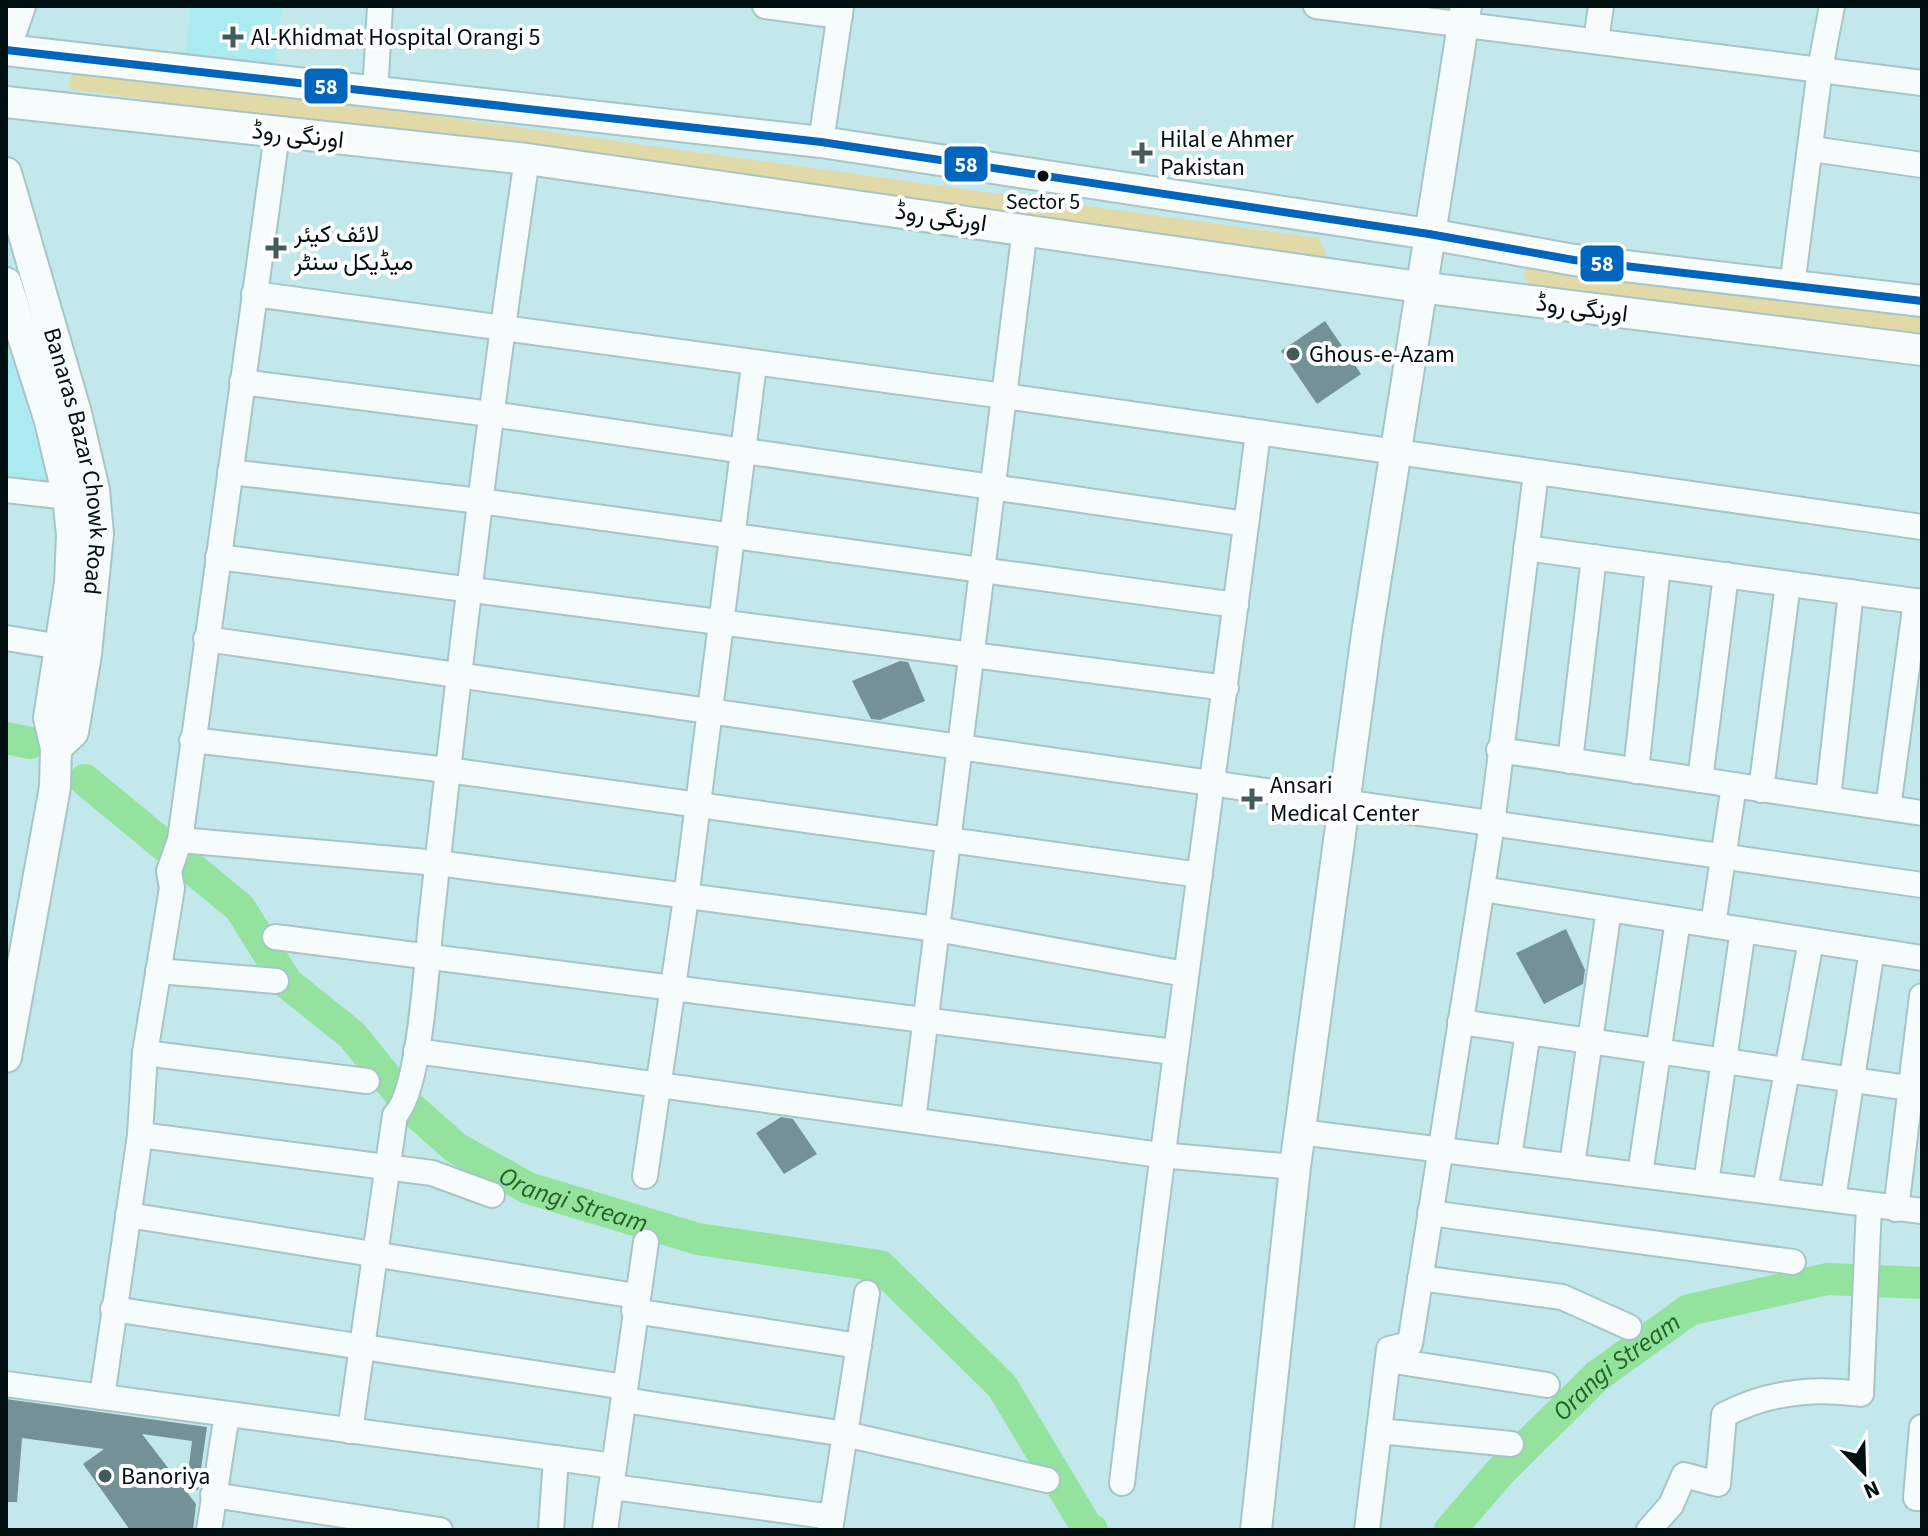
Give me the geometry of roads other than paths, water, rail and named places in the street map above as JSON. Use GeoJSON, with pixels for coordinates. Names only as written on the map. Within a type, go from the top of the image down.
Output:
{"type":"FeatureCollection","features":[{"type":"Feature","properties":{"kind":"main road"},"geometry":{"type":"LineString","coordinates":[[6,48],[20,6]]}},
{"type":"Feature","properties":{"kind":"main road"},"geometry":{"type":"LineString","coordinates":[[1256,1530],[1295,1167],[1419,287],[1464,16]]}},
{"type":"Feature","properties":{"kind":"main road","name":"اورنگی روڈ"},"geometry":{"type":"LineString","coordinates":[[6,48],[375,94],[821,142],[1429,234],[1574,260],[1922,301]]}},
{"type":"Feature","properties":{"kind":"main road","name":"اورنگی روڈ"},"geometry":{"type":"LineString","coordinates":[[6,102],[527,159],[1419,287],[1922,350]]}},
{"type":"Feature","properties":{"kind":"main road","name":"Banaras Bazar Chowk Road"},"geometry":{"type":"LineString","coordinates":[[6,173],[19,228],[76,413],[94,490],[98,534],[86,654],[73,732],[56,748]]}},
{"type":"Feature","properties":{"kind":"main road","name":"Banaras Bazar Chowk Road"},"geometry":{"type":"LineString","coordinates":[[6,283],[50,421],[68,497],[72,535],[70,583],[49,718],[56,748],[55,787],[7,1046]]}},
{"type":"Feature","properties":{"kind":"street"},"geometry":{"type":"LineString","coordinates":[[375,94],[380,6]]}},
{"type":"Feature","properties":{"kind":"street"},"geometry":{"type":"LineString","coordinates":[[765,6],[841,11],[821,142]]}},
{"type":"Feature","properties":{"kind":"street"},"geometry":{"type":"LineString","coordinates":[[1316,6],[1464,16],[1596,41],[1922,83]]}},
{"type":"Feature","properties":{"kind":"street"},"geometry":{"type":"LineString","coordinates":[[1596,41],[1601,6]]}},
{"type":"Feature","properties":{"kind":"street"},"geometry":{"type":"LineString","coordinates":[[1792,286],[1820,69],[1832,6]]}},
{"type":"Feature","properties":{"kind":"street"},"geometry":{"type":"LineString","coordinates":[[102,1397],[140,1135],[145,1053],[172,888],[169,871],[180,840],[277,134]]}},
{"type":"Feature","properties":{"kind":"street"},"geometry":{"type":"LineString","coordinates":[[1812,149],[1922,165]]}},
{"type":"Feature","properties":{"kind":"street"},"geometry":{"type":"LineString","coordinates":[[350,1431],[395,1115],[405,1106],[417,1045],[469,588],[527,159]]}},
{"type":"Feature","properties":{"kind":"street"},"geometry":{"type":"LineString","coordinates":[[913,1120],[1025,229]]}},
{"type":"Feature","properties":{"kind":"street"},"geometry":{"type":"LineString","coordinates":[[254,294],[754,365],[1004,396],[1922,527]]}},
{"type":"Feature","properties":{"kind":"street"},"geometry":{"type":"LineString","coordinates":[[645,1176],[686,898],[707,711],[754,365]]}},
{"type":"Feature","properties":{"kind":"street"},"geometry":{"type":"LineString","coordinates":[[242,382],[491,414],[1246,524]]}},
{"type":"Feature","properties":{"kind":"street"},"geometry":{"type":"LineString","coordinates":[[1122,1483],[1160,1155],[1214,784],[1258,433]]}},
{"type":"Feature","properties":{"kind":"street"},"geometry":{"type":"LineString","coordinates":[[230,472],[480,501],[1236,605]]}},
{"type":"Feature","properties":{"kind":"street"},"geometry":{"type":"LineString","coordinates":[[1367,1530],[1389,1349],[1410,1344],[1492,824],[1536,473]]}},
{"type":"Feature","properties":{"kind":"street"},"geometry":{"type":"LineString","coordinates":[[6,490],[68,497]]}},
{"type":"Feature","properties":{"kind":"street"},"geometry":{"type":"LineString","coordinates":[[1526,548],[1919,602],[1888,808]]}},
{"type":"Feature","properties":{"kind":"street"},"geometry":{"type":"LineString","coordinates":[[218,557],[1226,688]]}},
{"type":"Feature","properties":{"kind":"street"},"geometry":{"type":"LineString","coordinates":[[1570,761],[1594,557]]}},
{"type":"Feature","properties":{"kind":"street"},"geometry":{"type":"LineString","coordinates":[[1636,771],[1658,566]]}},
{"type":"Feature","properties":{"kind":"street"},"geometry":{"type":"LineString","coordinates":[[1700,780],[1726,575]]}},
{"type":"Feature","properties":{"kind":"street"},"geometry":{"type":"LineString","coordinates":[[1761,790],[1788,584]]}},
{"type":"Feature","properties":{"kind":"street"},"geometry":{"type":"LineString","coordinates":[[1828,799],[1851,592]]}},
{"type":"Feature","properties":{"kind":"street"},"geometry":{"type":"LineString","coordinates":[[6,638],[61,647]]}},
{"type":"Feature","properties":{"kind":"street"},"geometry":{"type":"LineString","coordinates":[[206,639],[458,678],[1922,885]]}},
{"type":"Feature","properties":{"kind":"street"},"geometry":{"type":"LineString","coordinates":[[192,740],[448,770],[948,843],[1200,875]]}},
{"type":"Feature","properties":{"kind":"street"},"geometry":{"type":"LineString","coordinates":[[1499,750],[1922,813]]}},
{"type":"Feature","properties":{"kind":"street"},"geometry":{"type":"LineString","coordinates":[[1713,925],[1734,785]]}},
{"type":"Feature","properties":{"kind":"street"},"geometry":{"type":"LineString","coordinates":[[180,840],[438,863],[937,929],[1185,974]]}},
{"type":"Feature","properties":{"kind":"street"},"geometry":{"type":"LineString","coordinates":[[1482,889],[1922,958]]}},
{"type":"Feature","properties":{"kind":"street"},"geometry":{"type":"LineString","coordinates":[[1572,1165],[1609,909]]}},
{"type":"Feature","properties":{"kind":"street"},"geometry":{"type":"LineString","coordinates":[[1640,1174],[1678,920]]}},
{"type":"Feature","properties":{"kind":"street"},"geometry":{"type":"LineString","coordinates":[[1706,1183],[1743,930]]}},
{"type":"Feature","properties":{"kind":"street"},"geometry":{"type":"LineString","coordinates":[[275,937],[428,954],[1174,1052]]}},
{"type":"Feature","properties":{"kind":"street"},"geometry":{"type":"LineString","coordinates":[[1765,1190],[1811,941]]}},
{"type":"Feature","properties":{"kind":"street"},"geometry":{"type":"LineString","coordinates":[[1833,1199],[1854,1082],[1872,950]]}},
{"type":"Feature","properties":{"kind":"street"},"geometry":{"type":"LineString","coordinates":[[158,971],[276,981]]}},
{"type":"Feature","properties":{"kind":"street"},"geometry":{"type":"LineString","coordinates":[[1896,1209],[1913,1148],[1922,996]]}},
{"type":"Feature","properties":{"kind":"street"},"geometry":{"type":"LineString","coordinates":[[1460,1022],[1722,1063],[1916,1089]]}},
{"type":"Feature","properties":{"kind":"street"},"geometry":{"type":"LineString","coordinates":[[1509,1157],[1528,1032]]}},
{"type":"Feature","properties":{"kind":"street"},"geometry":{"type":"LineString","coordinates":[[417,1045],[659,1085],[1160,1155],[1295,1167]]}},
{"type":"Feature","properties":{"kind":"street"},"geometry":{"type":"LineString","coordinates":[[145,1053],[367,1081]]}},
{"type":"Feature","properties":{"kind":"street"},"geometry":{"type":"LineString","coordinates":[[1300,1132],[1922,1211]]}},
{"type":"Feature","properties":{"kind":"street"},"geometry":{"type":"LineString","coordinates":[[140,1135],[432,1173],[492,1195]]}},
{"type":"Feature","properties":{"kind":"street"},"geometry":{"type":"LineString","coordinates":[[1649,1530],[1671,1505],[1684,1475],[1718,1484],[1724,1415],[1755,1399],[1816,1389],[1861,1394],[1864,1264],[1869,1205]]}},
{"type":"Feature","properties":{"kind":"street"},"geometry":{"type":"LineString","coordinates":[[1430,1213],[1793,1262]]}},
{"type":"Feature","properties":{"kind":"street"},"geometry":{"type":"LineString","coordinates":[[128,1215],[859,1346]]}},
{"type":"Feature","properties":{"kind":"street"},"geometry":{"type":"LineString","coordinates":[[605,1530],[646,1242]]}},
{"type":"Feature","properties":{"kind":"street"},"geometry":{"type":"LineString","coordinates":[[1420,1278],[1562,1297],[1629,1327]]}},
{"type":"Feature","properties":{"kind":"street"},"geometry":{"type":"LineString","coordinates":[[6,1384],[556,1458],[614,1476],[831,1524],[867,1293]]}},
{"type":"Feature","properties":{"kind":"street"},"geometry":{"type":"LineString","coordinates":[[113,1309],[362,1345],[845,1434],[1047,1480]]}},
{"type":"Feature","properties":{"kind":"street"},"geometry":{"type":"LineString","coordinates":[[1388,1360],[1547,1385]]}},
{"type":"Feature","properties":{"kind":"street"},"geometry":{"type":"LineString","coordinates":[[209,1530],[227,1414]]}},
{"type":"Feature","properties":{"kind":"street"},"geometry":{"type":"LineString","coordinates":[[1922,1427],[1916,1498],[1922,1498]]}},
{"type":"Feature","properties":{"kind":"street"},"geometry":{"type":"LineString","coordinates":[[1379,1431],[1511,1444]]}},
{"type":"Feature","properties":{"kind":"street"},"geometry":{"type":"LineString","coordinates":[[551,1530],[556,1458]]}},
{"type":"Feature","properties":{"kind":"street"},"geometry":{"type":"LineString","coordinates":[[213,1495],[440,1530]]}},
{"type":"Feature","properties":{"kind":"waterway","name":"Orangi Stream"},"geometry":{"type":"LineString","coordinates":[[6,738],[30,743]]}},
{"type":"Feature","properties":{"kind":"waterway","name":"Orangi Stream"},"geometry":{"type":"LineString","coordinates":[[85,780],[240,908],[287,983],[352,1035],[411,1108],[456,1148],[528,1188],[698,1239],[880,1266],[1002,1386],[1086,1526],[1092,1530]]}},
{"type":"Feature","properties":{"kind":"waterway","name":"Orangi Stream"},"geometry":{"type":"LineString","coordinates":[[1450,1530],[1499,1473],[1597,1376],[1689,1310],[1827,1279],[1922,1283]]}},
{"type":"Feature","properties":{"kind":"place","name":"Al-Khidmat Hospital Orangi 5"},"geometry":{"type":"Point","coordinates":[233,37]}},
{"type":"Feature","properties":{"kind":"place","name":"Hilal e Ahmer Pakistan"},"geometry":{"type":"Point","coordinates":[1142,153]}},
{"type":"Feature","properties":{"kind":"place","name":"Sector 5"},"geometry":{"type":"Point","coordinates":[1043,176]}},
{"type":"Feature","properties":{"kind":"place","name":"لائف کیئر میڈیکل سنٹر"},"geometry":{"type":"Point","coordinates":[276,248]}},
{"type":"Feature","properties":{"kind":"place","name":"Ghous-e-Azam"},"geometry":{"type":"Point","coordinates":[1293,354]}},
{"type":"Feature","properties":{"kind":"place","name":"Ansari Medical Center"},"geometry":{"type":"Point","coordinates":[1252,799]}},
{"type":"Feature","properties":{"kind":"place","name":"Banoriya"},"geometry":{"type":"Point","coordinates":[105,1476]}}]}
